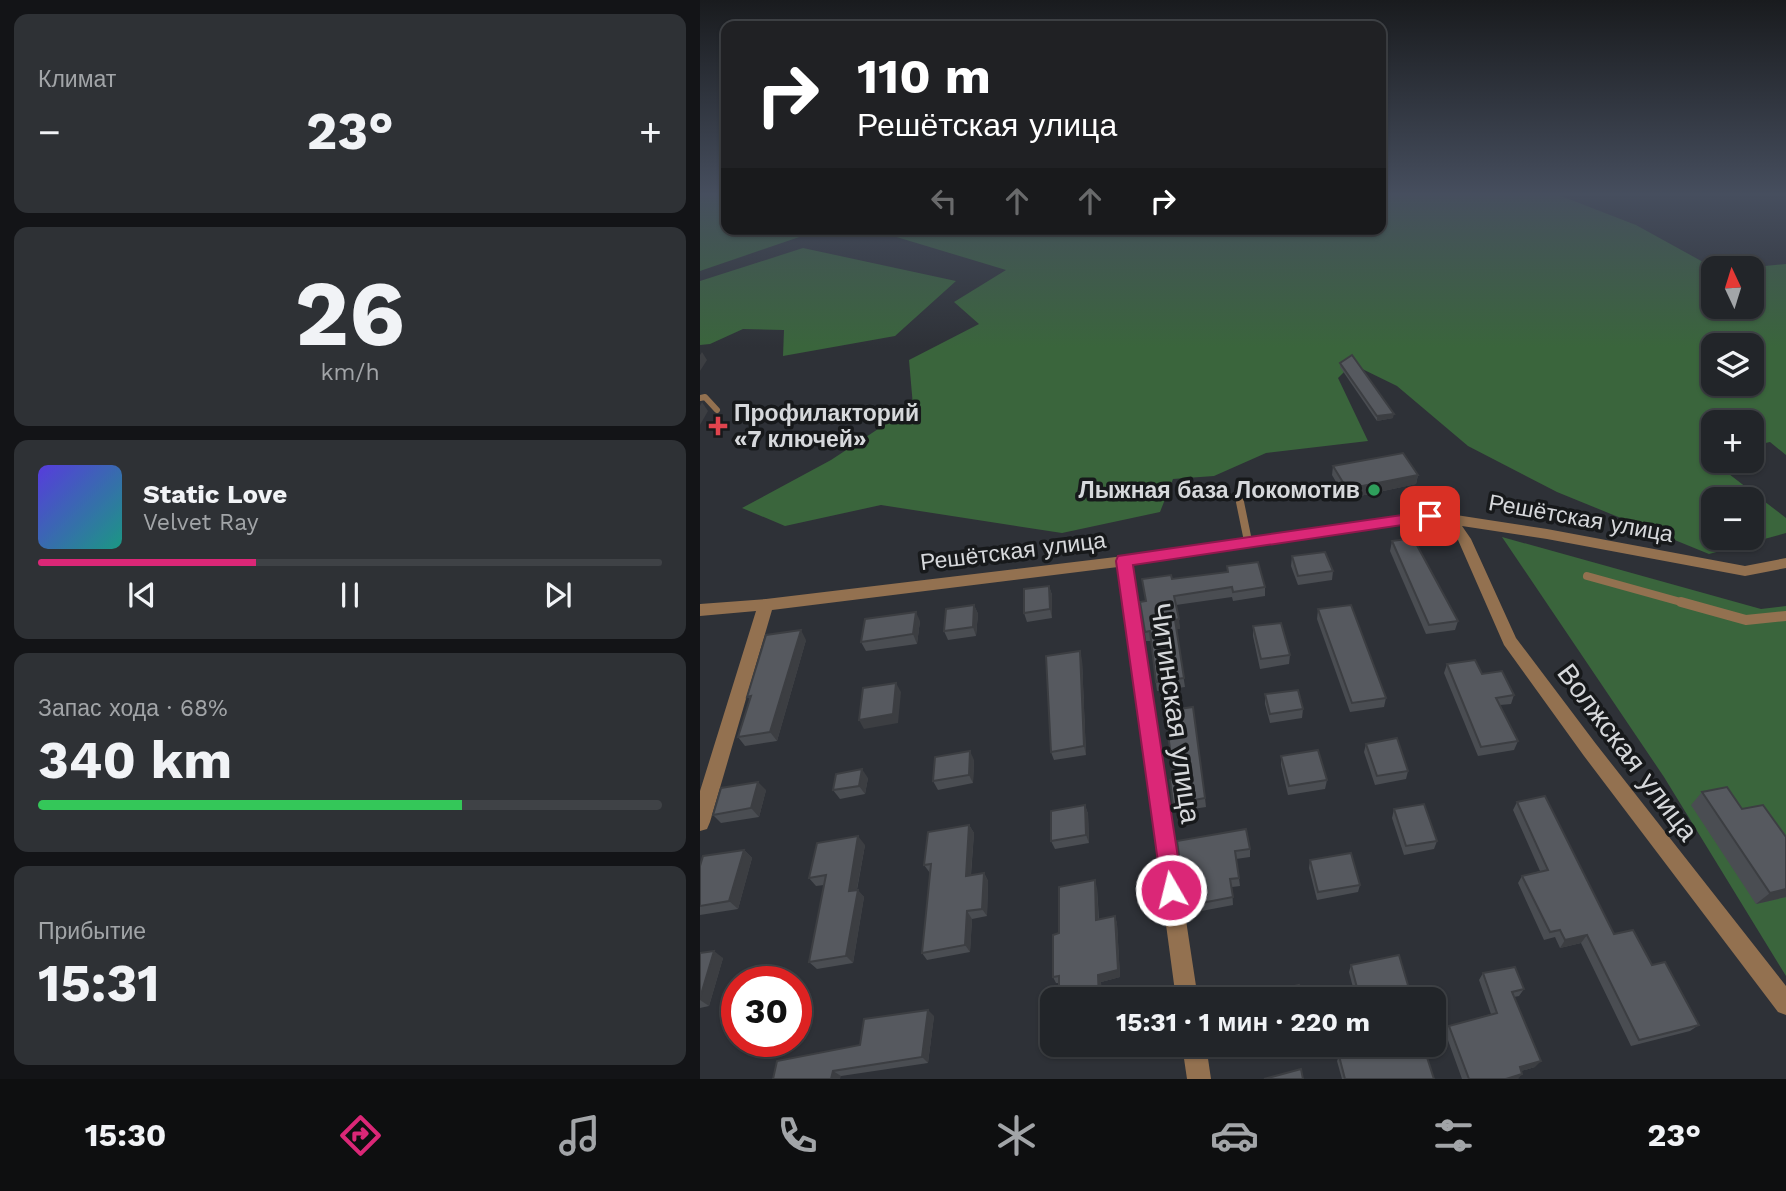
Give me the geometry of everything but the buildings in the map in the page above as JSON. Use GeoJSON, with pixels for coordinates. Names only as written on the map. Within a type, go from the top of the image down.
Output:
{"type":"FeatureCollection","features":[{"type":"Feature","properties":{"kind":"street","name":"Решётская улица"},"geometry":{"type":"LineString","coordinates":[[700,610],[766,605],[1124,561],[1430,516],[1745,572],[1786,563]]}},
{"type":"Feature","properties":{"kind":"street","name":"Волжская улица"},"geometry":{"type":"LineString","coordinates":[[1450,519],[1464,539],[1510,641],[1598,761],[1786,1004]]}},
{"type":"Feature","properties":{"kind":"street","name":"Читинская улица"},"geometry":{"type":"LineString","coordinates":[[1124,561],[1185,987]]}},
{"type":"Feature","properties":{"kind":"street"},"geometry":{"type":"LineString","coordinates":[[700,821],[766,605]]}},
{"type":"Feature","properties":{"kind":"street"},"geometry":{"type":"LineString","coordinates":[[1196,1057],[1199,1079]]}},
{"type":"Feature","properties":{"kind":"lane"},"geometry":{"type":"LineString","coordinates":[[700,398],[705,397],[717,410]]}},
{"type":"Feature","properties":{"kind":"lane"},"geometry":{"type":"LineString","coordinates":[[1240,502],[1248,541]]}},
{"type":"Feature","properties":{"kind":"lane"},"geometry":{"type":"LineString","coordinates":[[1587,576],[1746,620],[1786,616]]}},
{"type":"Feature","properties":{"kind":"green space"},"geometry":{"type":"Polygon","coordinates":[[[700,246],[772,246],[700,271],[700,246]]]}},
{"type":"Feature","properties":{"kind":"green space"},"geometry":{"type":"Polygon","coordinates":[[[928,246],[1675,246],[1701,261],[1701,319],[1764,319],[1764,266],[1786,264],[1786,455],[1770,442],[1764,443],[1764,410],[1701,410],[1701,473],[1728,473],[1746,487],[1701,487],[1701,550],[1724,550],[1709,554],[1557,492],[1468,446],[1397,386],[1352,364],[1338,378],[1368,441],[1266,453],[1214,476],[1173,479],[1160,512],[1062,533],[881,505],[785,526],[742,508],[831,460],[913,406],[909,360],[979,324],[954,302],[1006,270],[928,246]]]}},
{"type":"Feature","properties":{"kind":"green space"},"geometry":{"type":"Polygon","coordinates":[[[803,248],[956,281],[895,336],[783,356],[784,330],[743,329],[710,344],[700,345],[700,281],[803,248]]]}},
{"type":"Feature","properties":{"kind":"green space"},"geometry":{"type":"Polygon","coordinates":[[[1764,501],[1786,518],[1786,533],[1764,539],[1764,501]]]}},
{"type":"Feature","properties":{"kind":"green space"},"geometry":{"type":"Polygon","coordinates":[[[1502,537],[1761,609],[1786,606],[1786,976],[1664,777],[1502,537]]]}},
{"type":"Feature","properties":{"kind":"place","name":"Профилакторий «7 ключей»"},"geometry":{"type":"Point","coordinates":[718,426]}},
{"type":"Feature","properties":{"kind":"place","name":"Лыжная база Локомотив"},"geometry":{"type":"Point","coordinates":[1374,490]}},
{"type":"Feature","properties":{"kind":"route"},"geometry":{"type":"LineString","coordinates":[[1171,890],[1124,561],[1430,516]]}}]}
